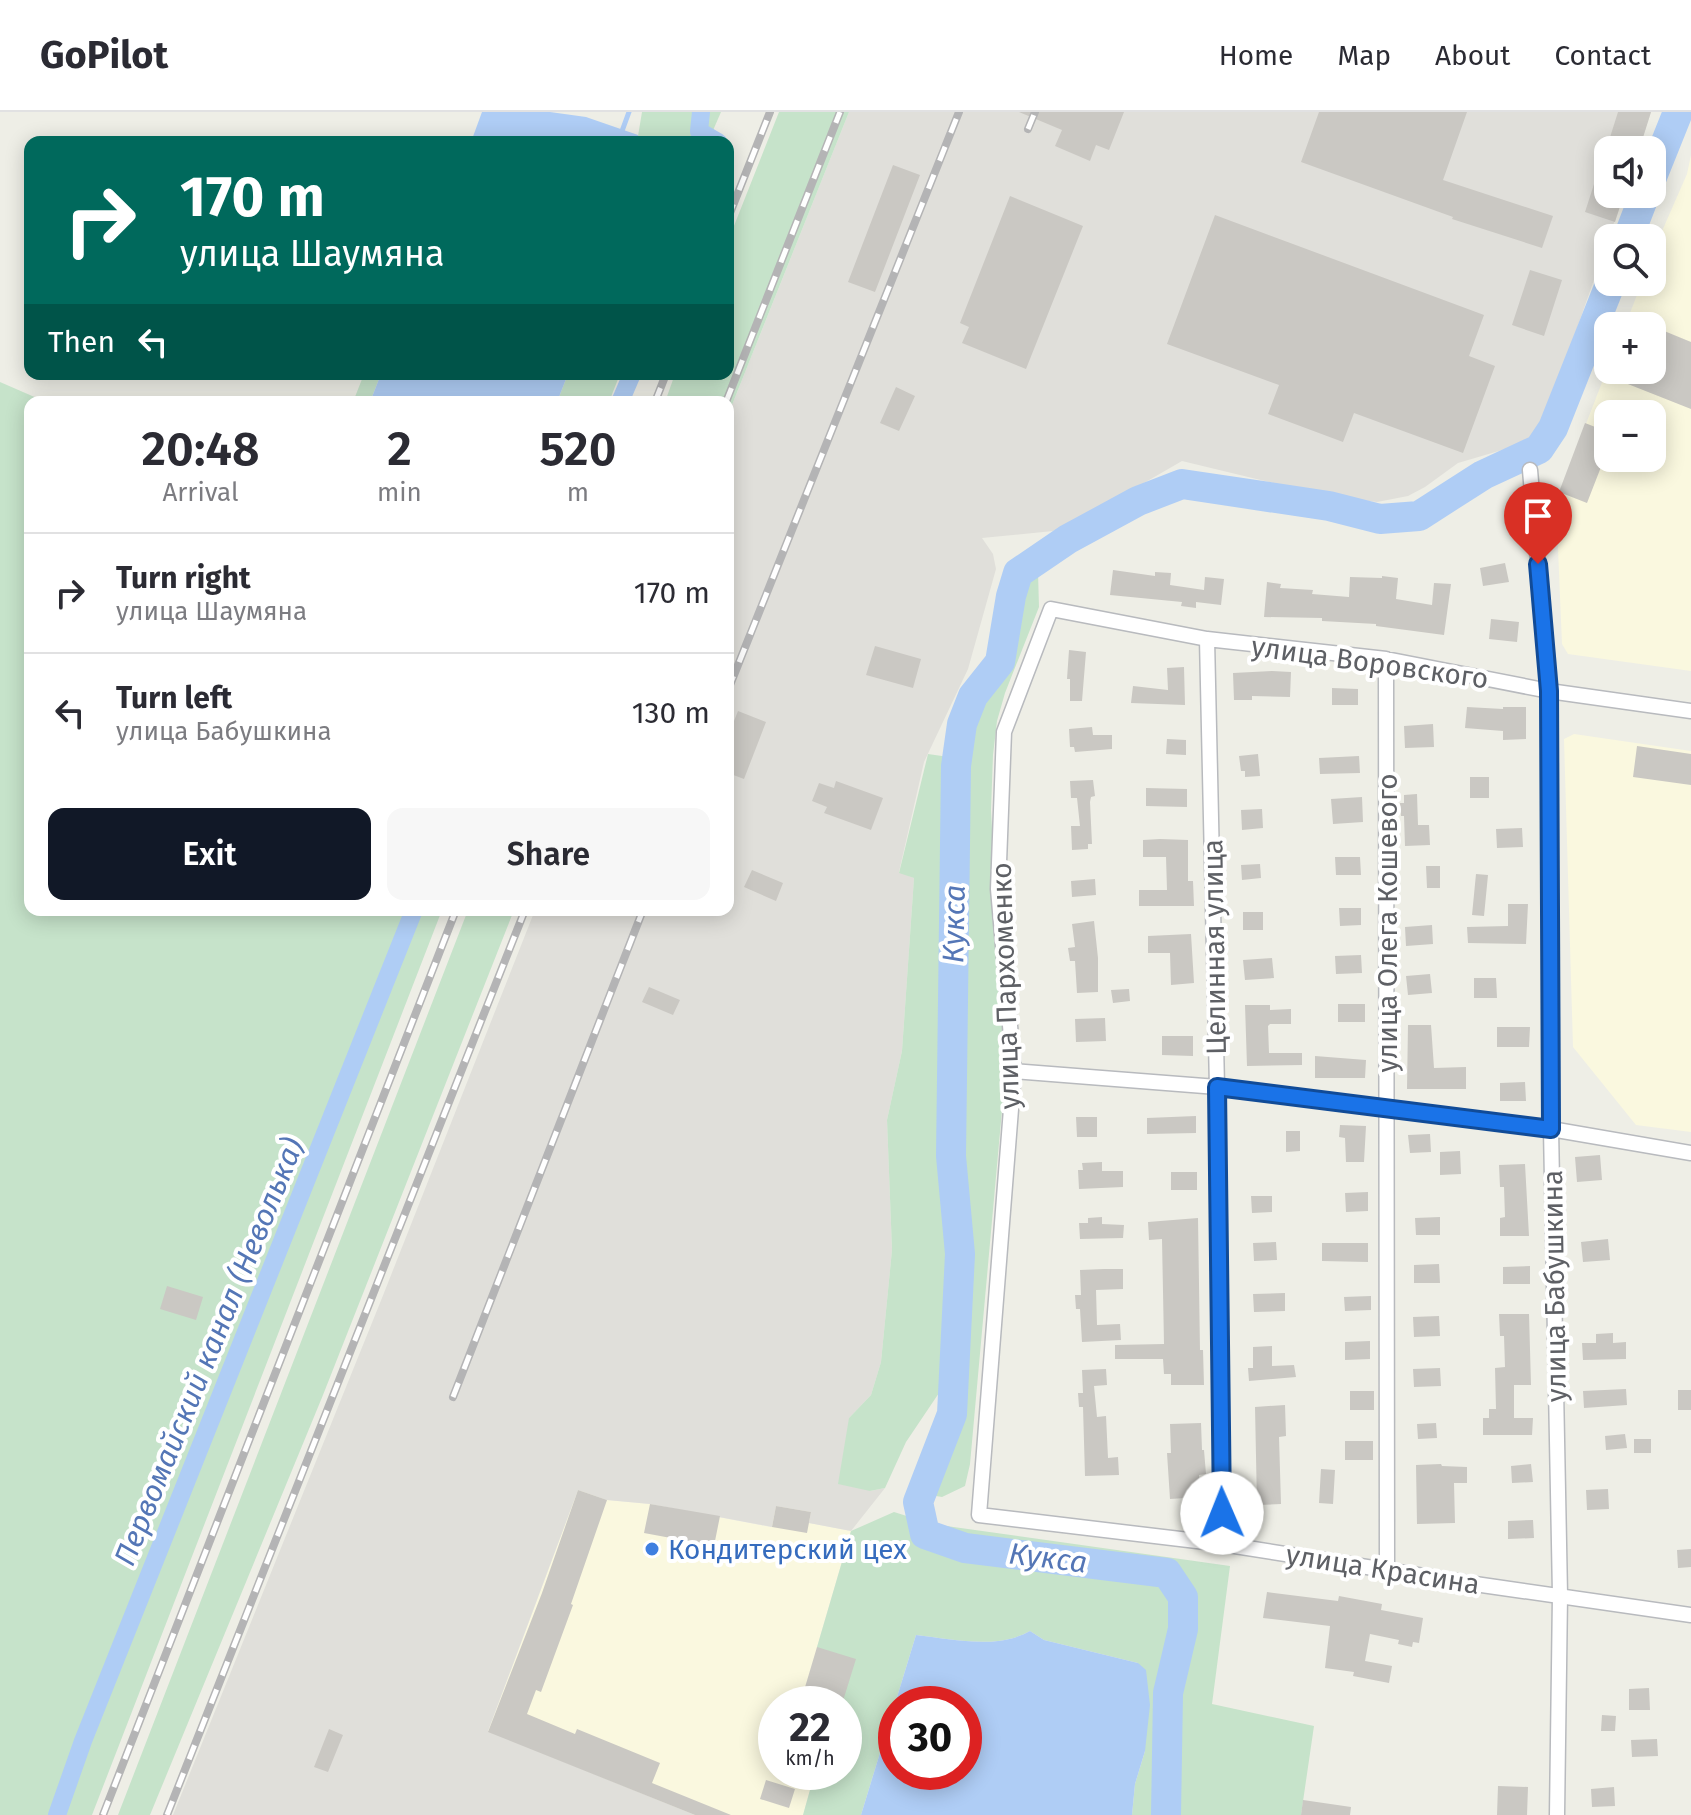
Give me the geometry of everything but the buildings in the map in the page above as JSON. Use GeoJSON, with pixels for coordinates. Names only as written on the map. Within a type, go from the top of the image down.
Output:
{"type":"FeatureCollection","features":[{"type":"Feature","properties":{"kind":"street","name":"улица Бабушкина"},"geometry":{"type":"LineString","coordinates":[[1530,470],[1549,691],[1551,1129],[1560,1595],[1557,1815]]}},
{"type":"Feature","properties":{"kind":"street","name":"улица Воровского"},"geometry":{"type":"LineString","coordinates":[[1051,609],[1207,639],[1386,659],[1549,691],[1691,711]]}},
{"type":"Feature","properties":{"kind":"street","name":"улица Пархоменко"},"geometry":{"type":"LineString","coordinates":[[979,1515],[1014,1071],[998,889],[1004,732],[1051,609]]}},
{"type":"Feature","properties":{"kind":"street","name":"Целинная улица"},"geometry":{"type":"LineString","coordinates":[[1207,639],[1217,1087],[1222,1544]]}},
{"type":"Feature","properties":{"kind":"street","name":"улица Олега Кошевого"},"geometry":{"type":"LineString","coordinates":[[1386,659],[1387,1571]]}},
{"type":"Feature","properties":{"kind":"street"},"geometry":{"type":"LineString","coordinates":[[1014,1071],[1217,1087],[1551,1129],[1691,1153]]}},
{"type":"Feature","properties":{"kind":"street","name":"улица Красина"},"geometry":{"type":"LineString","coordinates":[[979,1515],[1222,1544],[1691,1615]]}},
{"type":"Feature","properties":{"kind":"shaded area"},"geometry":{"type":"Polygon","coordinates":[[[849,112],[1651,112],[1643,136],[1594,136],[1594,208],[1619,208],[1614,224],[1594,224],[1594,280],[1540,434],[1533,441],[1458,463],[1408,496],[1377,502],[1322,495],[1182,461],[1080,520],[1053,531],[982,538],[993,554],[996,569],[968,669],[924,762],[899,872],[914,878],[902,1051],[887,1120],[892,1250],[881,1362],[871,1395],[849,1418],[870,1491],[885,1488],[851,1531],[809,1523],[811,1512],[776,1506],[772,1527],[650,1504],[607,1500],[578,1490],[488,1731],[695,1815],[173,1815],[533,916],[734,916],[734,400],[849,112]]]}},
{"type":"Feature","properties":{"kind":"shaded area"},"geometry":{"type":"Polygon","coordinates":[[[1691,155],[1691,671],[1568,654],[1562,644],[1556,501],[1594,403],[1594,472],[1666,472],[1666,400],[1595,400],[1601,384],[1666,384],[1666,312],[1630,312],[1637,296],[1666,296],[1665,224],[1687,174],[1691,155]]]}},
{"type":"Feature","properties":{"kind":"shaded area"},"geometry":{"type":"Polygon","coordinates":[[[1574,734],[1691,751],[1691,1132],[1636,1125],[1573,1047],[1564,739],[1574,734]]]}},
{"type":"Feature","properties":{"kind":"shaded area"},"geometry":{"type":"Polygon","coordinates":[[[578,1490],[607,1500],[650,1504],[771,1527],[776,1506],[811,1512],[809,1523],[851,1531],[817,1647],[834,1686],[758,1686],[758,1790],[810,1790],[803,1815],[695,1815],[488,1732],[578,1490]]]}},
{"type":"Feature","properties":{"kind":"green space"},"geometry":{"type":"Polygon","coordinates":[[[642,112],[721,112],[711,136],[638,136],[642,112]]]}},
{"type":"Feature","properties":{"kind":"green space"},"geometry":{"type":"Polygon","coordinates":[[[779,112],[849,112],[734,400],[734,396],[667,396],[673,380],[734,380],[734,226],[779,112]]]}},
{"type":"Feature","properties":{"kind":"green space"},"geometry":{"type":"Polygon","coordinates":[[[362,380],[379,380],[372,396],[355,396],[362,380]]]}},
{"type":"Feature","properties":{"kind":"green space"},"geometry":{"type":"Polygon","coordinates":[[[566,380],[618,380],[611,396],[559,396],[566,380]]]}},
{"type":"Feature","properties":{"kind":"green space"},"geometry":{"type":"Polygon","coordinates":[[[0,382],[32,396],[24,396],[24,916],[440,916],[92,1815],[0,1815],[0,382]]]}},
{"type":"Feature","properties":{"kind":"green space"},"geometry":{"type":"Polygon","coordinates":[[[1038,572],[1039,607],[1005,693],[997,721],[993,755],[991,810],[1005,1077],[970,1464],[965,1486],[942,1497],[930,1495],[959,1410],[966,1239],[957,1144],[965,758],[982,696],[1005,667],[1024,577],[1038,572]]]}},
{"type":"Feature","properties":{"kind":"green space"},"geometry":{"type":"Polygon","coordinates":[[[928,754],[949,757],[940,1057],[943,1149],[952,1254],[941,1390],[906,1442],[885,1488],[870,1491],[838,1484],[849,1418],[871,1395],[881,1362],[892,1250],[887,1120],[902,1051],[914,878],[899,873],[928,754]]]}},
{"type":"Feature","properties":{"kind":"green space"},"geometry":{"type":"Polygon","coordinates":[[[466,916],[512,916],[323,1395],[150,1815],[118,1815],[466,916]]]}},
{"type":"Feature","properties":{"kind":"green space"},"geometry":{"type":"Polygon","coordinates":[[[894,1512],[932,1524],[1230,1566],[1212,1704],[1314,1726],[1301,1815],[1132,1815],[1135,1784],[1145,1751],[1138,1663],[1044,1640],[1030,1631],[1017,1637],[989,1642],[916,1635],[900,1686],[878,1686],[878,1759],[861,1815],[803,1815],[810,1790],[862,1790],[862,1686],[835,1686],[817,1647],[851,1531],[894,1512]]]}},
{"type":"Feature","properties":{"kind":"water"},"geometry":{"type":"Polygon","coordinates":[[[482,112],[550,112],[586,117],[638,135],[638,136],[473,136],[482,112]]]}},
{"type":"Feature","properties":{"kind":"water"},"geometry":{"type":"Polygon","coordinates":[[[379,380],[566,380],[559,396],[372,396],[379,380]]]}},
{"type":"Feature","properties":{"kind":"water"},"geometry":{"type":"Polygon","coordinates":[[[1030,1631],[1044,1640],[1138,1663],[1146,1670],[1150,1705],[1145,1751],[1135,1784],[1132,1815],[861,1815],[878,1759],[878,1790],[982,1790],[982,1686],[900,1686],[916,1635],[974,1642],[1003,1640],[1030,1631]]]}},
{"type":"Feature","properties":{"kind":"waterway"},"geometry":{"type":"LineString","coordinates":[[620,136],[629,112]]}},
{"type":"Feature","properties":{"kind":"waterway","name":"Первомайский канал (Неволька)"},"geometry":{"type":"LineString","coordinates":[[701,112],[699,131],[708,136]]}},
{"type":"Feature","properties":{"kind":"waterway","name":"Кукса"},"geometry":{"type":"LineString","coordinates":[[1666,142],[1678,112]]}},
{"type":"Feature","properties":{"kind":"waterway","name":"Кукса"},"geometry":{"type":"LineString","coordinates":[[1633,224],[1640,208]]}},
{"type":"Feature","properties":{"kind":"waterway","name":"Кукса"},"geometry":{"type":"LineString","coordinates":[[1166,1815],[1168,1693],[1183,1629],[1183,1597],[1167,1573],[965,1548],[925,1534],[918,1502],[952,1414],[960,1254],[951,1156],[956,766],[962,724],[973,696],[1000,662],[1018,573],[1068,539],[1138,501],[1182,484],[1329,506],[1380,519],[1419,516],[1483,475],[1539,449],[1553,428],[1605,296]]}},
{"type":"Feature","properties":{"kind":"waterway","name":"Первомайский канал (Неволька)"},"geometry":{"type":"LineString","coordinates":[[623,396],[629,380]]}},
{"type":"Feature","properties":{"kind":"waterway","name":"Первомайский канал (Неволька)"},"geometry":{"type":"LineString","coordinates":[[57,1815],[83,1741],[412,916]]}},
{"type":"Feature","properties":{"kind":"railway"},"geometry":{"type":"LineString","coordinates":[[734,203],[770,112]]}},
{"type":"Feature","properties":{"kind":"railway"},"geometry":{"type":"LineString","coordinates":[[728,396],[840,112]]}},
{"type":"Feature","properties":{"kind":"railway"},"geometry":{"type":"LineString","coordinates":[[734,675],[959,112]]}},
{"type":"Feature","properties":{"kind":"railway"},"geometry":{"type":"LineString","coordinates":[[1028,129],[1035,112]]}},
{"type":"Feature","properties":{"kind":"railway"},"geometry":{"type":"LineString","coordinates":[[657,396],[664,380]]}},
{"type":"Feature","properties":{"kind":"railway"},"geometry":{"type":"LineString","coordinates":[[103,1815],[454,916]]}},
{"type":"Feature","properties":{"kind":"railway"},"geometry":{"type":"LineString","coordinates":[[167,1815],[523,916]]}},
{"type":"Feature","properties":{"kind":"railway"},"geometry":{"type":"LineString","coordinates":[[453,1397],[641,916]]}},
{"type":"Feature","properties":{"kind":"place","name":"Кондитерский цех"},"geometry":{"type":"Point","coordinates":[652,1549]}},
{"type":"Feature","properties":{"kind":"route"},"geometry":{"type":"LineString","coordinates":[[1222,1513],[1217,1087],[1551,1129],[1549,691],[1538,564]]}}]}
